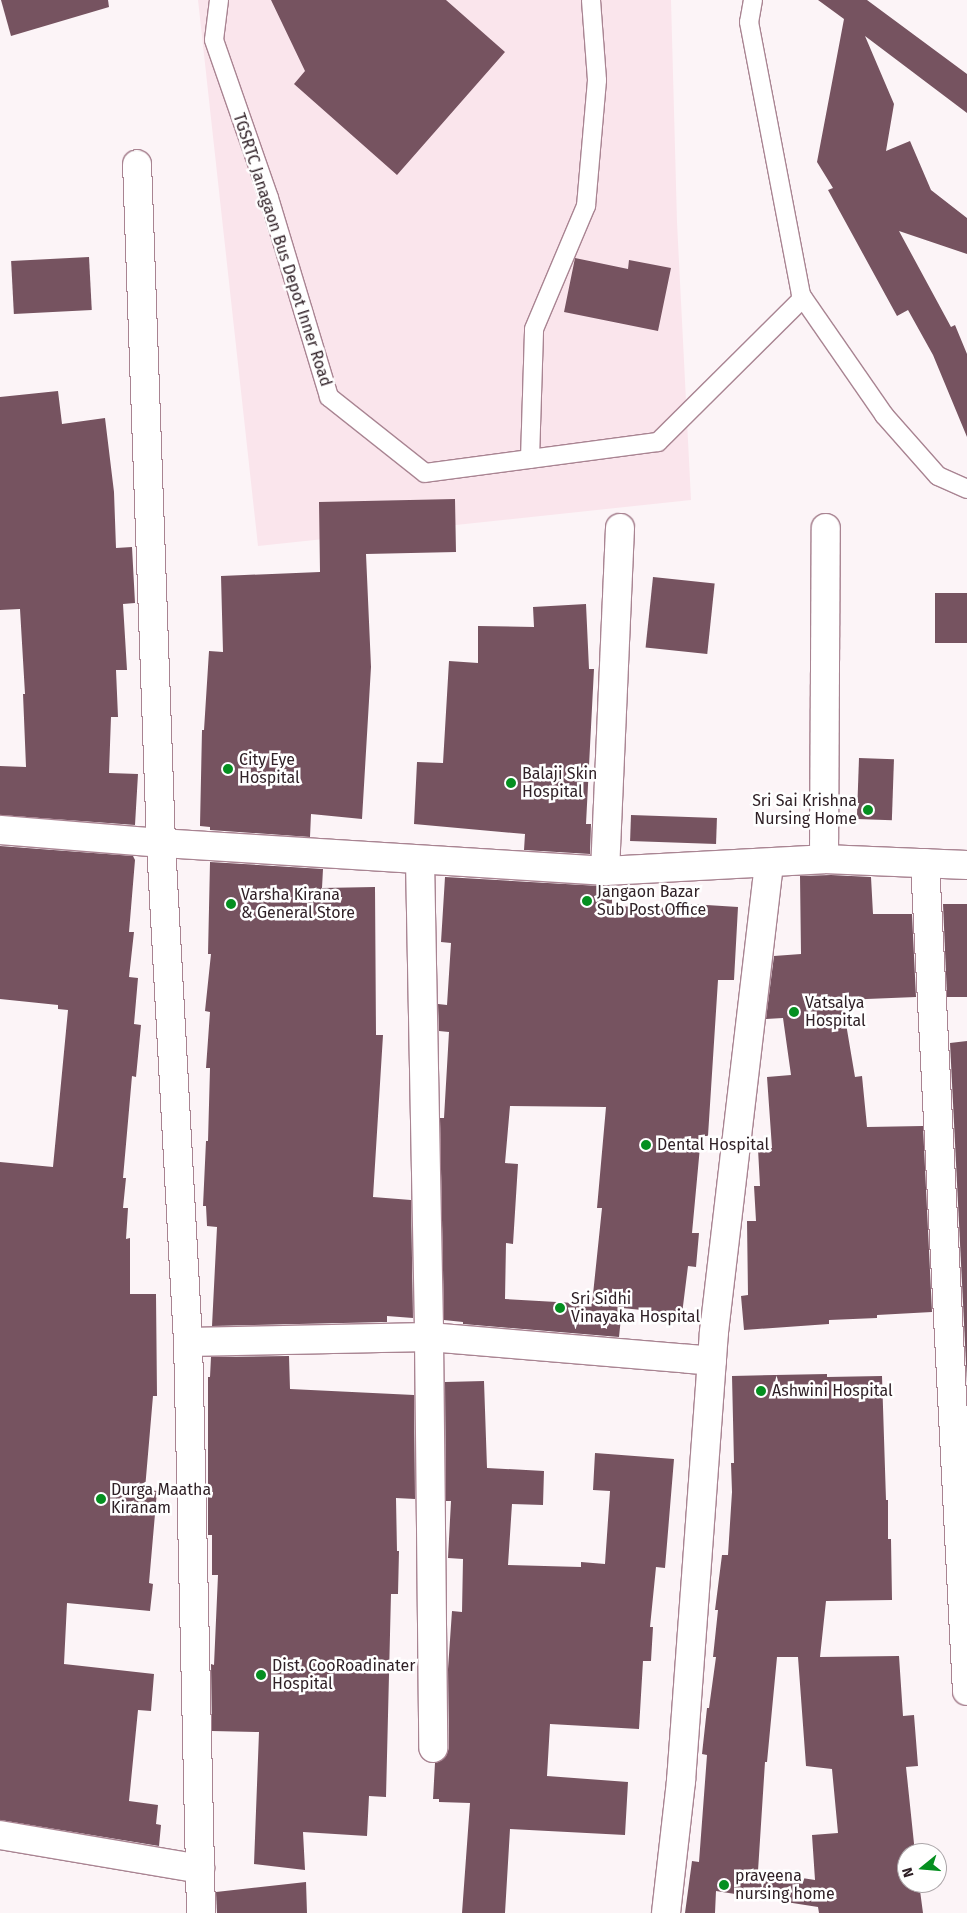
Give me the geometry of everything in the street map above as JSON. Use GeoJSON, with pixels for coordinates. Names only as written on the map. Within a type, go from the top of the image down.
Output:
{"type":"FeatureCollection","features":[{"type":"Feature","properties":{"kind":"street"},"geometry":{"type":"LineString","coordinates":[[137,164],[161,843],[188,1342],[201,1913]]}},
{"type":"Feature","properties":{"kind":"street"},"geometry":{"type":"LineString","coordinates":[[604,871],[620,528]]}},
{"type":"Feature","properties":{"kind":"street"},"geometry":{"type":"LineString","coordinates":[[824,859],[826,528]]}},
{"type":"Feature","properties":{"kind":"street"},"geometry":{"type":"LineString","coordinates":[[0,830],[161,843],[604,871],[824,859],[967,865]]}},
{"type":"Feature","properties":{"kind":"street"},"geometry":{"type":"LineString","coordinates":[[420,860],[429,1337],[433,1748]]}},
{"type":"Feature","properties":{"kind":"street"},"geometry":{"type":"LineString","coordinates":[[666,1913],[681,1781],[712,1361],[769,862]]}},
{"type":"Feature","properties":{"kind":"street"},"geometry":{"type":"LineString","coordinates":[[925,863],[967,1691]]}},
{"type":"Feature","properties":{"kind":"street"},"geometry":{"type":"LineString","coordinates":[[188,1342],[429,1337],[712,1361]]}},
{"type":"Feature","properties":{"kind":"street"},"geometry":{"type":"LineString","coordinates":[[0,1835],[200,1870]]}},
{"type":"Feature","properties":{"kind":"lane","name":"TGSRTC Janagaon Bus Depot Inner Road"},"geometry":{"type":"LineString","coordinates":[[219,0],[214,40],[269,198],[328,396],[425,473],[658,442],[803,298]]}},
{"type":"Feature","properties":{"kind":"lane"},"geometry":{"type":"LineString","coordinates":[[530,459],[534,329],[586,206],[597,80],[591,0]]}},
{"type":"Feature","properties":{"kind":"lane"},"geometry":{"type":"LineString","coordinates":[[753,0],[749,22],[803,298],[884,415],[938,476],[967,489]]}},
{"type":"Feature","properties":{"kind":"shaded area"},"geometry":{"type":"Polygon","coordinates":[[[198,0],[671,0],[677,222],[691,500],[258,546],[198,0]]]}},
{"type":"Feature","properties":{"kind":"building"},"geometry":{"type":"Polygon","coordinates":[[[1,0],[108,0],[109,7],[11,36],[1,0]]]}},
{"type":"Feature","properties":{"kind":"building"},"geometry":{"type":"Polygon","coordinates":[[[271,0],[446,0],[505,52],[397,175],[294,84],[305,71],[271,0]]]}},
{"type":"Feature","properties":{"kind":"building"},"geometry":{"type":"Polygon","coordinates":[[[818,0],[867,0],[967,74],[967,113],[865,36],[894,104],[886,151],[910,141],[931,190],[967,218],[967,254],[899,231],[951,327],[955,325],[967,354],[967,437],[933,355],[908,310],[897,316],[828,190],[833,188],[817,162],[844,19],[818,0]]]}},
{"type":"Feature","properties":{"kind":"building"},"geometry":{"type":"Polygon","coordinates":[[[89,257],[92,310],[14,314],[11,261],[89,257]]]}},
{"type":"Feature","properties":{"kind":"building"},"geometry":{"type":"Polygon","coordinates":[[[575,258],[628,269],[629,260],[671,268],[658,331],[564,312],[575,258]]]}},
{"type":"Feature","properties":{"kind":"building"},"geometry":{"type":"Polygon","coordinates":[[[58,391],[62,424],[105,418],[114,492],[116,548],[132,547],[135,603],[123,604],[127,670],[116,670],[118,717],[111,717],[109,773],[138,774],[135,825],[0,815],[0,766],[26,767],[23,694],[25,694],[20,609],[0,610],[0,397],[58,391]]]}},
{"type":"Feature","properties":{"kind":"building"},"geometry":{"type":"Polygon","coordinates":[[[455,499],[456,552],[366,554],[371,667],[362,819],[311,814],[310,837],[210,830],[210,827],[200,826],[202,730],[204,730],[209,651],[223,652],[221,576],[320,572],[319,502],[455,499]]]}},
{"type":"Feature","properties":{"kind":"building"},"geometry":{"type":"Polygon","coordinates":[[[653,577],[715,583],[707,654],[646,648],[653,577]]]}},
{"type":"Feature","properties":{"kind":"building"},"geometry":{"type":"Polygon","coordinates":[[[935,593],[967,593],[967,643],[935,643],[935,593]]]}},
{"type":"Feature","properties":{"kind":"building"},"geometry":{"type":"Polygon","coordinates":[[[586,604],[589,669],[594,669],[586,824],[591,824],[590,854],[524,850],[525,834],[414,824],[417,762],[443,763],[449,661],[478,663],[478,626],[534,627],[533,607],[586,604]]]}},
{"type":"Feature","properties":{"kind":"building"},"geometry":{"type":"Polygon","coordinates":[[[859,758],[894,759],[892,820],[857,819],[859,758]]]}},
{"type":"Feature","properties":{"kind":"building"},"geometry":{"type":"Polygon","coordinates":[[[631,815],[717,818],[716,844],[630,841],[631,815]]]}},
{"type":"Feature","properties":{"kind":"building"},"geometry":{"type":"Polygon","coordinates":[[[0,846],[133,856],[135,860],[129,932],[134,932],[129,977],[138,978],[134,1024],[141,1025],[136,1077],[132,1076],[123,1178],[126,1178],[123,1208],[128,1208],[126,1239],[130,1238],[130,1294],[156,1294],[157,1396],[153,1396],[145,1489],[157,1491],[149,1583],[153,1584],[150,1611],[67,1603],[64,1664],[154,1674],[151,1711],[138,1710],[129,1801],[158,1805],[156,1824],[161,1825],[159,1846],[0,1820],[0,1162],[53,1167],[68,1010],[58,1009],[58,1005],[0,999],[0,846]]]}},
{"type":"Feature","properties":{"kind":"building"},"geometry":{"type":"Polygon","coordinates":[[[210,862],[323,869],[322,888],[375,887],[376,1035],[383,1035],[373,1197],[411,1200],[413,1318],[387,1316],[387,1322],[212,1326],[217,1227],[207,1226],[206,1206],[203,1206],[206,1141],[208,1141],[210,1068],[206,1068],[210,1012],[205,1011],[211,954],[208,954],[210,862]]]}},
{"type":"Feature","properties":{"kind":"building"},"geometry":{"type":"Polygon","coordinates":[[[800,876],[871,877],[873,914],[912,914],[916,997],[842,1000],[855,1077],[862,1076],[867,1127],[923,1126],[932,1312],[877,1315],[877,1318],[829,1320],[829,1324],[744,1330],[741,1296],[748,1295],[747,1221],[756,1221],[754,1186],[760,1186],[758,1149],[772,1148],[767,1077],[791,1075],[783,1018],[766,1019],[774,956],[801,954],[800,876]]]}},
{"type":"Feature","properties":{"kind":"building"},"geometry":{"type":"Polygon","coordinates":[[[445,877],[600,886],[601,895],[612,895],[612,906],[675,908],[675,903],[738,907],[734,980],[718,980],[708,1136],[701,1136],[692,1233],[699,1233],[696,1267],[688,1266],[682,1314],[622,1308],[619,1337],[463,1324],[463,1322],[444,1320],[440,1118],[444,1118],[449,1032],[439,1031],[438,1004],[447,1005],[451,943],[441,942],[445,877]],[[510,1106],[505,1163],[518,1164],[513,1244],[506,1243],[505,1299],[592,1304],[602,1208],[597,1208],[606,1107],[510,1106]]]}},
{"type":"Feature","properties":{"kind":"building"},"geometry":{"type":"Polygon","coordinates":[[[943,904],[967,904],[967,997],[947,997],[943,904]]]}},
{"type":"Feature","properties":{"kind":"building"},"geometry":{"type":"Polygon","coordinates":[[[967,1041],[967,1383],[950,1043],[967,1041]]]}},
{"type":"Feature","properties":{"kind":"building"},"geometry":{"type":"Polygon","coordinates":[[[289,1356],[290,1389],[414,1395],[415,1499],[396,1498],[397,1551],[399,1551],[398,1594],[391,1594],[386,1797],[369,1796],[367,1836],[303,1832],[305,1870],[254,1864],[259,1732],[212,1731],[211,1664],[214,1665],[218,1575],[212,1575],[212,1535],[208,1535],[208,1377],[210,1377],[211,1357],[289,1356]]]}},
{"type":"Feature","properties":{"kind":"building"},"geometry":{"type":"Polygon","coordinates":[[[827,1374],[827,1377],[882,1376],[888,1539],[891,1539],[892,1600],[826,1601],[820,1657],[899,1656],[903,1716],[914,1715],[918,1766],[906,1767],[914,1843],[897,1843],[897,1893],[920,1893],[923,1913],[819,1913],[818,1907],[716,1891],[715,1913],[685,1913],[692,1861],[699,1862],[707,1755],[702,1754],[707,1708],[709,1708],[716,1657],[713,1657],[718,1610],[715,1610],[722,1555],[728,1555],[732,1492],[731,1463],[734,1463],[732,1376],[827,1374]],[[777,1657],[767,1762],[765,1762],[758,1871],[815,1880],[812,1835],[838,1833],[832,1769],[806,1766],[798,1657],[777,1657]]]}},
{"type":"Feature","properties":{"kind":"building"},"geometry":{"type":"Polygon","coordinates":[[[484,1381],[487,1468],[544,1471],[543,1505],[512,1504],[508,1565],[581,1567],[581,1562],[605,1564],[610,1491],[593,1490],[595,1453],[674,1459],[665,1568],[656,1567],[650,1627],[653,1627],[651,1661],[643,1661],[639,1729],[550,1724],[547,1776],[628,1782],[625,1835],[510,1829],[505,1913],[462,1913],[470,1803],[439,1802],[439,1799],[433,1799],[435,1763],[446,1756],[449,1748],[448,1669],[452,1611],[462,1612],[463,1559],[448,1558],[451,1501],[446,1501],[445,1382],[484,1381]]]}},
{"type":"Feature","properties":{"kind":"building"},"geometry":{"type":"Polygon","coordinates":[[[306,1882],[307,1913],[217,1913],[216,1892],[306,1882]]]}},
{"type":"Feature","properties":{"kind":"place","name":"City Eye Hospital"},"geometry":{"type":"Point","coordinates":[228,769]}},
{"type":"Feature","properties":{"kind":"place","name":"Balaji Skin Hospital"},"geometry":{"type":"Point","coordinates":[511,783]}},
{"type":"Feature","properties":{"kind":"place","name":"Sri Sai Krishna Nursing Home"},"geometry":{"type":"Point","coordinates":[868,810]}},
{"type":"Feature","properties":{"kind":"place","name":"Jangaon Bazar Sub Post Office"},"geometry":{"type":"Point","coordinates":[587,901]}},
{"type":"Feature","properties":{"kind":"place","name":"Varsha Kirana & General Store"},"geometry":{"type":"Point","coordinates":[231,904]}},
{"type":"Feature","properties":{"kind":"place","name":"Vatsalya Hospital"},"geometry":{"type":"Point","coordinates":[794,1012]}},
{"type":"Feature","properties":{"kind":"place","name":"Dental Hospital"},"geometry":{"type":"Point","coordinates":[646,1145]}},
{"type":"Feature","properties":{"kind":"place","name":"Sri Sidhi Vinayaka Hospital"},"geometry":{"type":"Point","coordinates":[560,1308]}},
{"type":"Feature","properties":{"kind":"place","name":"Ashwini Hospital"},"geometry":{"type":"Point","coordinates":[761,1391]}},
{"type":"Feature","properties":{"kind":"place","name":"Durga Maatha Kiranam"},"geometry":{"type":"Point","coordinates":[101,1499]}},
{"type":"Feature","properties":{"kind":"place","name":"Dist. CooRoadinater Hospital"},"geometry":{"type":"Point","coordinates":[261,1675]}},
{"type":"Feature","properties":{"kind":"place","name":"praveena nursing home"},"geometry":{"type":"Point","coordinates":[724,1885]}}]}
